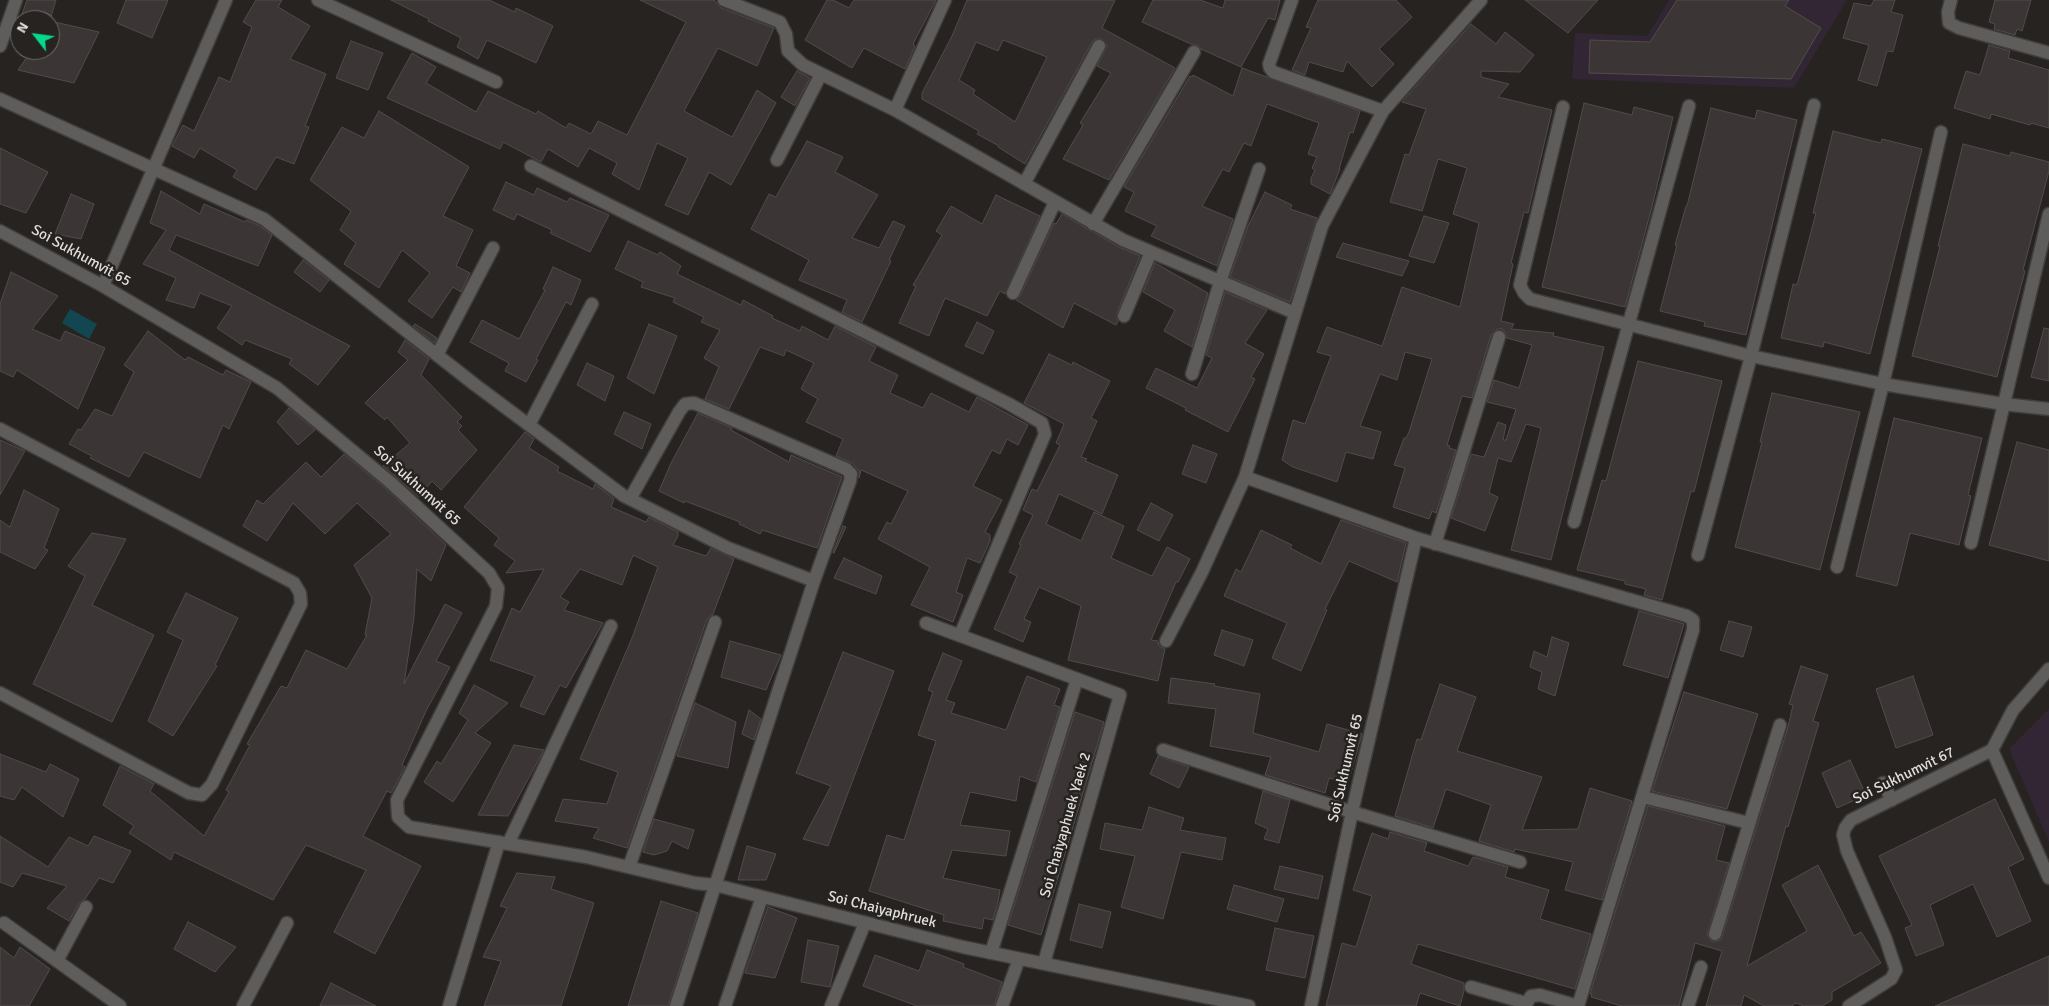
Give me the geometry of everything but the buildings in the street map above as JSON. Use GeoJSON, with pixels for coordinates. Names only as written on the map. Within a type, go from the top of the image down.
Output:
{"type":"FeatureCollection","features":[{"type":"Feature","properties":{"kind":"street"},"geometry":{"type":"LineString","coordinates":[[0,46],[16,0]]}},
{"type":"Feature","properties":{"kind":"street"},"geometry":{"type":"LineString","coordinates":[[103,286],[226,0]]}},
{"type":"Feature","properties":{"kind":"street"},"geometry":{"type":"LineString","coordinates":[[318,0],[496,82]]}},
{"type":"Feature","properties":{"kind":"street"},"geometry":{"type":"LineString","coordinates":[[724,0],[753,5],[780,22],[786,34],[788,51],[802,65],[895,110],[1123,240],[1294,313]]}},
{"type":"Feature","properties":{"kind":"street"},"geometry":{"type":"LineString","coordinates":[[895,110],[944,0]]}},
{"type":"Feature","properties":{"kind":"street"},"geometry":{"type":"LineString","coordinates":[[1292,0],[1269,64],[1273,72],[1383,110]]}},
{"type":"Feature","properties":{"kind":"street"},"geometry":{"type":"LineString","coordinates":[[1166,641],[1202,572],[1245,477],[1322,226],[1383,110],[1481,0]]}},
{"type":"Feature","properties":{"kind":"street"},"geometry":{"type":"LineString","coordinates":[[1951,0],[1948,12],[1949,23],[1960,28],[2049,53]]}},
{"type":"Feature","properties":{"kind":"street"},"geometry":{"type":"LineString","coordinates":[[1024,184],[1099,46]]}},
{"type":"Feature","properties":{"kind":"street"},"geometry":{"type":"LineString","coordinates":[[1093,224],[1194,52]]}},
{"type":"Feature","properties":{"kind":"street"},"geometry":{"type":"LineString","coordinates":[[777,160],[821,74]]}},
{"type":"Feature","properties":{"kind":"street"},"geometry":{"type":"LineString","coordinates":[[0,99],[264,219],[437,355],[630,499],[728,548],[814,582]]}},
{"type":"Feature","properties":{"kind":"street"},"geometry":{"type":"LineString","coordinates":[[1698,554],[1751,356],[1814,105]]}},
{"type":"Feature","properties":{"kind":"street"},"geometry":{"type":"LineString","coordinates":[[1574,522],[1689,106]]}},
{"type":"Feature","properties":{"kind":"street"},"geometry":{"type":"LineString","coordinates":[[1563,107],[1520,285],[1530,299],[1751,356],[1883,384],[2003,404],[2049,409]]}},
{"type":"Feature","properties":{"kind":"street"},"geometry":{"type":"LineString","coordinates":[[1837,567],[1883,384],[1941,132]]}},
{"type":"Feature","properties":{"kind":"street"},"geometry":{"type":"LineString","coordinates":[[531,166],[1009,404],[1042,423],[1045,434],[960,635]]}},
{"type":"Feature","properties":{"kind":"street"},"geometry":{"type":"LineString","coordinates":[[1192,374],[1220,282],[1259,169]]}},
{"type":"Feature","properties":{"kind":"street"},"geometry":{"type":"LineString","coordinates":[[1012,293],[1055,202]]}},
{"type":"Feature","properties":{"kind":"street"},"geometry":{"type":"LineString","coordinates":[[1971,543],[2049,214]]}},
{"type":"Feature","properties":{"kind":"street","name":"Soi Sukhumvit 65"},"geometry":{"type":"LineString","coordinates":[[0,231],[103,286],[277,388],[390,482],[489,573],[498,588],[496,606],[397,800],[398,817],[410,827],[504,843]]}},
{"type":"Feature","properties":{"kind":"street"},"geometry":{"type":"LineString","coordinates":[[437,355],[493,248]]}},
{"type":"Feature","properties":{"kind":"street"},"geometry":{"type":"LineString","coordinates":[[1124,316],[1151,252]]}},
{"type":"Feature","properties":{"kind":"street"},"geometry":{"type":"LineString","coordinates":[[529,425],[592,304]]}},
{"type":"Feature","properties":{"kind":"street"},"geometry":{"type":"LineString","coordinates":[[1435,544],[1499,337]]}},
{"type":"Feature","properties":{"kind":"street"},"geometry":{"type":"LineString","coordinates":[[630,499],[685,404],[694,403],[846,468],[851,474],[676,1006]]}},
{"type":"Feature","properties":{"kind":"street"},"geometry":{"type":"LineString","coordinates":[[0,429],[294,583],[300,593],[301,604],[212,784],[202,795],[189,793],[0,693]]}},
{"type":"Feature","properties":{"kind":"street"},"geometry":{"type":"LineString","coordinates":[[1245,477],[1416,538],[1687,616],[1693,620],[1693,630],[1578,1006],[1540,995],[1531,996],[1525,1004],[1471,987]]}},
{"type":"Feature","properties":{"kind":"street","name":"Soi Sukhumvit 65"},"geometry":{"type":"LineString","coordinates":[[1311,1006],[1352,812],[1416,538]]}},
{"type":"Feature","properties":{"kind":"street"},"geometry":{"type":"LineString","coordinates":[[629,867],[715,622]]}},
{"type":"Feature","properties":{"kind":"street"},"geometry":{"type":"LineString","coordinates":[[926,623],[1077,678],[991,953]]}},
{"type":"Feature","properties":{"kind":"street"},"geometry":{"type":"LineString","coordinates":[[449,1006],[504,843],[611,626]]}},
{"type":"Feature","properties":{"kind":"street"},"geometry":{"type":"LineString","coordinates":[[2049,669],[2012,710],[1992,750],[2049,878]]}},
{"type":"Feature","properties":{"kind":"street","name":"Soi Chaiyaphuek Yaek 2"},"geometry":{"type":"LineString","coordinates":[[1044,964],[1120,695],[1077,678]]}},
{"type":"Feature","properties":{"kind":"street"},"geometry":{"type":"LineString","coordinates":[[1715,934],[1780,725]]}},
{"type":"Feature","properties":{"kind":"street"},"geometry":{"type":"LineString","coordinates":[[1162,750],[1352,812],[1520,862]]}},
{"type":"Feature","properties":{"kind":"street","name":"Soi Sukhumvit 67"},"geometry":{"type":"LineString","coordinates":[[1849,1006],[1892,979],[1896,970],[1885,937],[1847,851],[1843,835],[1845,828],[1851,820],[1992,750]]}},
{"type":"Feature","properties":{"kind":"street"},"geometry":{"type":"LineString","coordinates":[[1883,783],[1892,800]]}},
{"type":"Feature","properties":{"kind":"street"},"geometry":{"type":"LineString","coordinates":[[1643,797],[1749,823]]}},
{"type":"Feature","properties":{"kind":"street","name":"Soi Chaiyaphruek"},"geometry":{"type":"LineString","coordinates":[[504,843],[586,857],[695,883],[715,885],[991,953],[1249,1006]]}},
{"type":"Feature","properties":{"kind":"street"},"geometry":{"type":"LineString","coordinates":[[725,1006],[762,897]]}},
{"type":"Feature","properties":{"kind":"street"},"geometry":{"type":"LineString","coordinates":[[57,961],[86,907]]}},
{"type":"Feature","properties":{"kind":"street"},"geometry":{"type":"LineString","coordinates":[[4,923],[120,1006]]}},
{"type":"Feature","properties":{"kind":"street"},"geometry":{"type":"LineString","coordinates":[[243,1006],[287,923]]}},
{"type":"Feature","properties":{"kind":"street"},"geometry":{"type":"LineString","coordinates":[[831,1006],[864,923]]}},
{"type":"Feature","properties":{"kind":"street"},"geometry":{"type":"LineString","coordinates":[[1002,1006],[1019,958]]}},
{"type":"Feature","properties":{"kind":"street"},"geometry":{"type":"LineString","coordinates":[[1688,1006],[1701,967]]}},
{"type":"Feature","properties":{"kind":"shaded area"},"geometry":{"type":"Polygon","coordinates":[[[1669,0],[1847,0],[1794,88],[1572,79],[1575,33],[1647,36],[1669,0]]]}},
{"type":"Feature","properties":{"kind":"shaded area"},"geometry":{"type":"Polygon","coordinates":[[[2049,709],[2049,842],[2009,749],[2049,709]]]}},
{"type":"Feature","properties":{"kind":"water"},"geometry":{"type":"Polygon","coordinates":[[[70,309],[97,324],[89,339],[62,323],[70,309]]]}}]}
